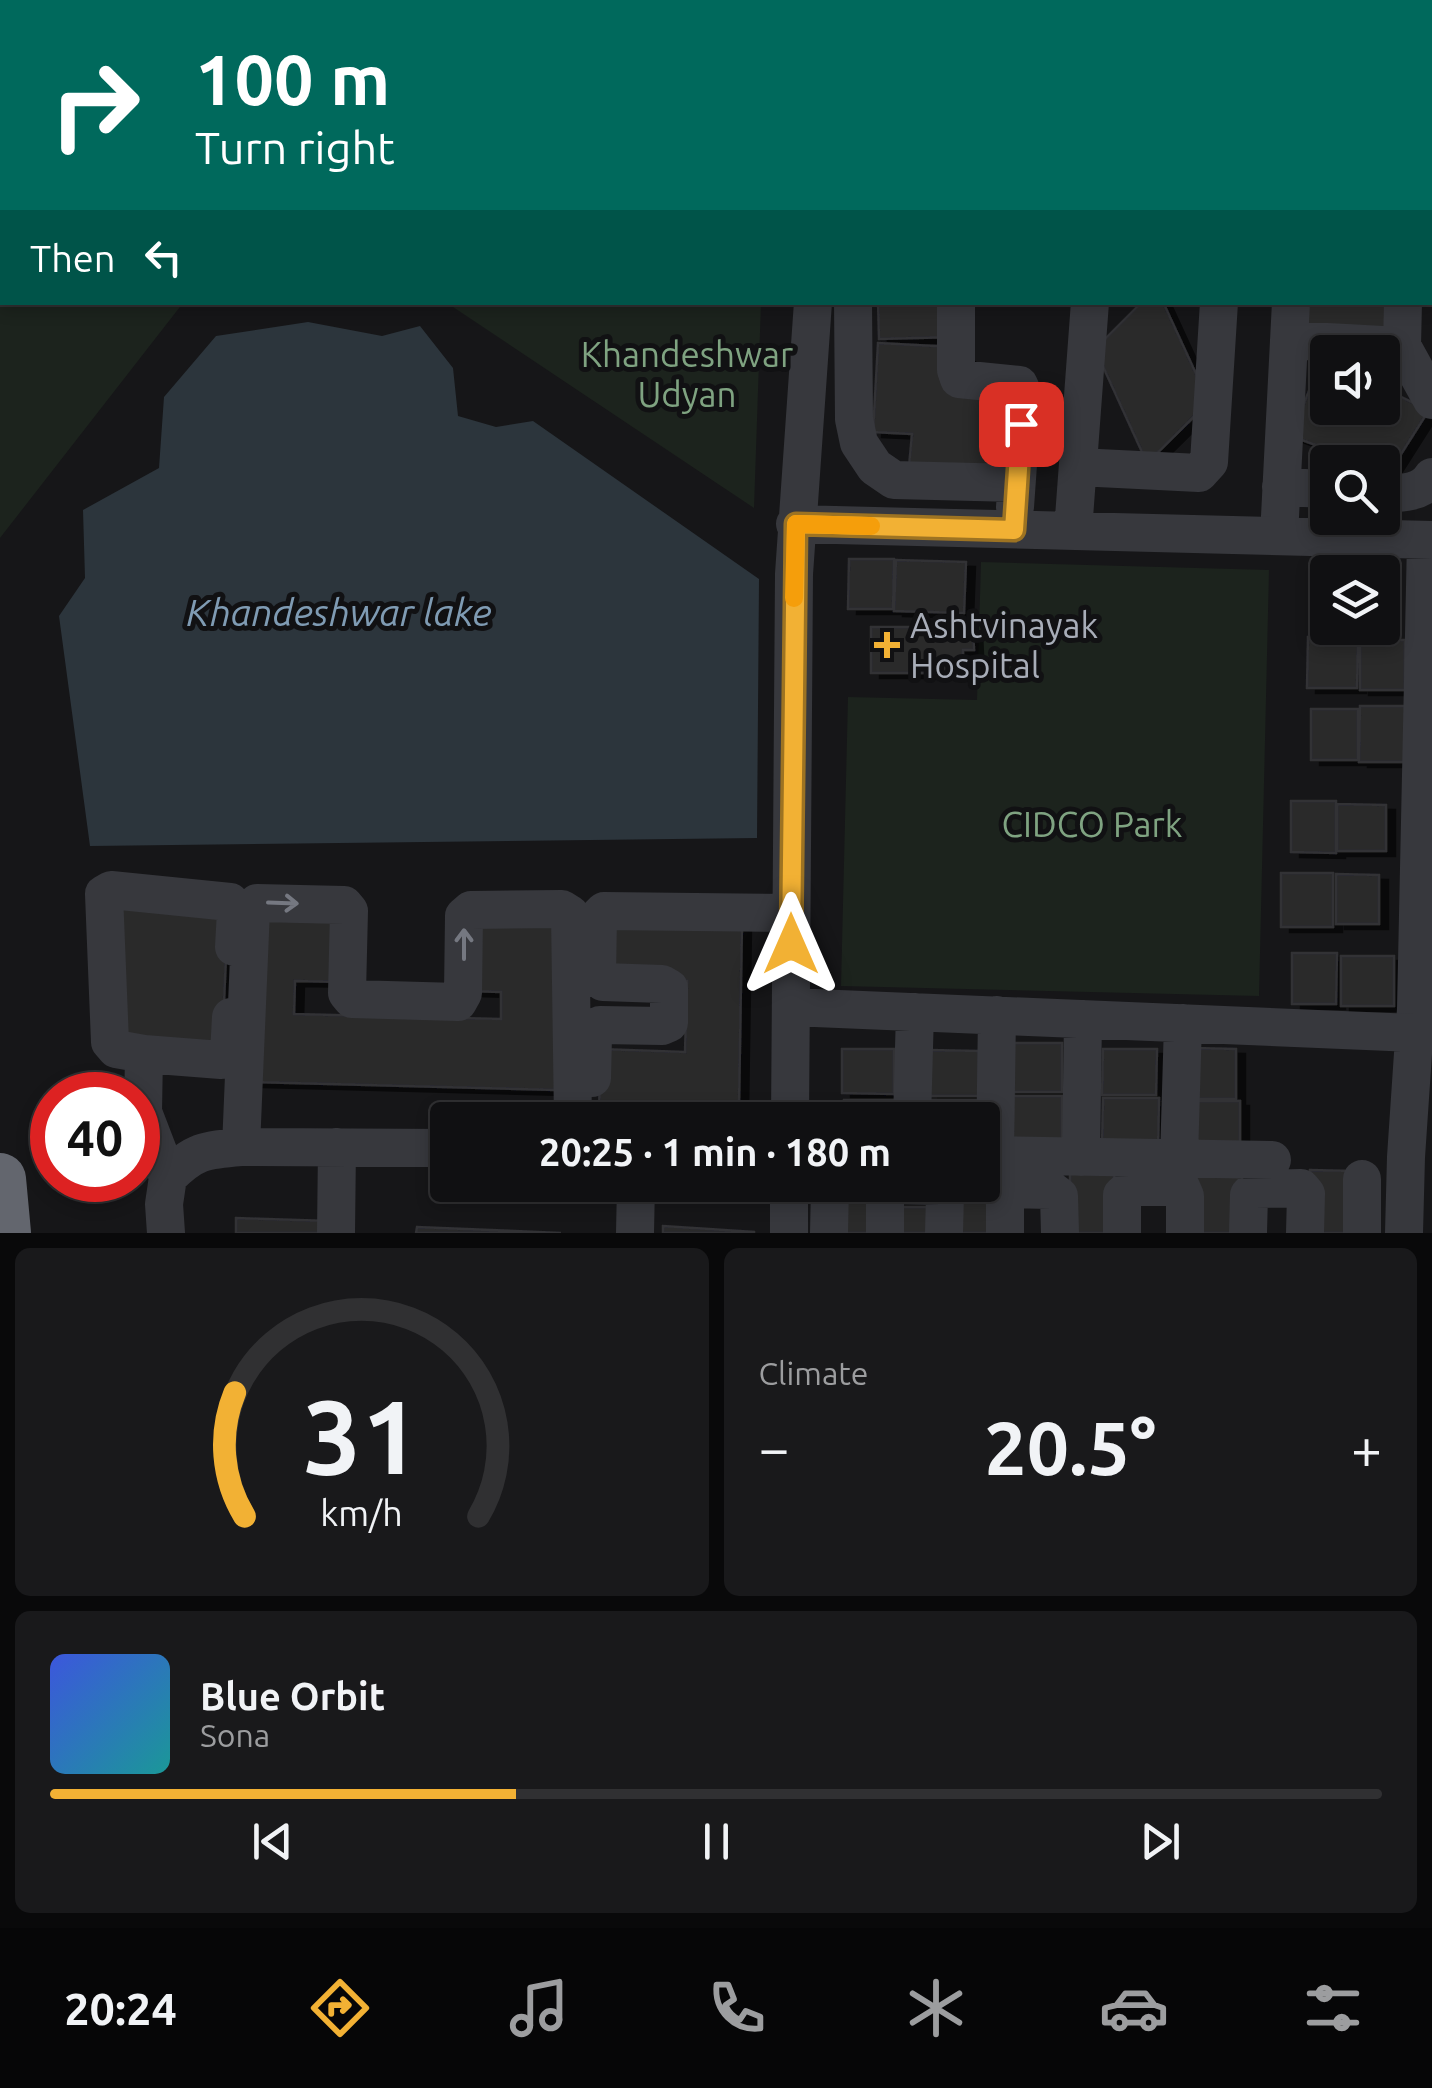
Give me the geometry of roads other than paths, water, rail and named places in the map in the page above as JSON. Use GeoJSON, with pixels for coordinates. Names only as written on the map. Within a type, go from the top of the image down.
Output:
{"type":"FeatureCollection","features":[{"type":"Feature","properties":{"kind":"highway"},"geometry":{"type":"LineString","coordinates":[[0,1179],[4,1233]]}},
{"type":"Feature","properties":{"kind":"street"},"geometry":{"type":"LineString","coordinates":[[790,1102],[796,524],[813,305]]}},
{"type":"Feature","properties":{"kind":"street"},"geometry":{"type":"LineString","coordinates":[[852,305],[854,419],[859,443],[876,467],[894,480],[1016,483]]}},
{"type":"Feature","properties":{"kind":"street"},"geometry":{"type":"LineString","coordinates":[[956,305],[959,379],[1019,385],[1023,394],[1014,530]]}},
{"type":"Feature","properties":{"kind":"street"},"geometry":{"type":"LineString","coordinates":[[1073,531],[1090,305]]}},
{"type":"Feature","properties":{"kind":"street"},"geometry":{"type":"LineString","coordinates":[[1078,467],[1199,473],[1209,462],[1218,305]]}},
{"type":"Feature","properties":{"kind":"street"},"geometry":{"type":"LineString","coordinates":[[1279,536],[1291,305]]}},
{"type":"Feature","properties":{"kind":"street"},"geometry":{"type":"LineString","coordinates":[[1402,305],[1402,346],[1432,400]]}},
{"type":"Feature","properties":{"kind":"street"},"geometry":{"type":"LineString","coordinates":[[1289,340],[1402,346]]}},
{"type":"Feature","properties":{"kind":"street"},"geometry":{"type":"LineString","coordinates":[[1400,494],[1419,489],[1432,477]]}},
{"type":"Feature","properties":{"kind":"street"},"geometry":{"type":"LineString","coordinates":[[1281,486],[1310,488]]}},
{"type":"Feature","properties":{"kind":"street"},"geometry":{"type":"LineString","coordinates":[[796,524],[1429,540],[1404,1233]]}},
{"type":"Feature","properties":{"kind":"street"},"geometry":{"type":"LineString","coordinates":[[111,890],[230,902],[236,910],[229,1054],[221,1060],[144,1054],[116,1050],[110,1042],[104,894],[111,890]]}},
{"type":"Feature","properties":{"kind":"street"},"geometry":{"type":"LineString","coordinates":[[241,1147],[251,909],[257,902],[344,905],[349,912],[347,993],[352,999],[458,1002],[464,993],[464,916],[470,910],[562,909],[570,914],[573,1102]]}},
{"type":"Feature","properties":{"kind":"street"},"geometry":{"type":"LineString","coordinates":[[591,1102],[594,1036],[600,1025],[668,1023],[669,988],[662,984],[603,982],[598,976],[598,916],[604,910],[791,913]]}},
{"type":"Feature","properties":{"kind":"street"},"geometry":{"type":"LineString","coordinates":[[790,1007],[1414,1033]]}},
{"type":"Feature","properties":{"kind":"street"},"geometry":{"type":"LineString","coordinates":[[912,1102],[915,1012]]}},
{"type":"Feature","properties":{"kind":"street"},"geometry":{"type":"LineString","coordinates":[[992,1102],[997,1015]]}},
{"type":"Feature","properties":{"kind":"street"},"geometry":{"type":"LineString","coordinates":[[1082,1157],[1083,1019]]}},
{"type":"Feature","properties":{"kind":"street"},"geometry":{"type":"LineString","coordinates":[[1179,1158],[1183,1023]]}},
{"type":"Feature","properties":{"kind":"street"},"geometry":{"type":"LineString","coordinates":[[144,1054],[143,1112],[168,1177],[164,1204],[166,1233]]}},
{"type":"Feature","properties":{"kind":"street"},"geometry":{"type":"LineString","coordinates":[[337,1147],[352,1231]]}},
{"type":"Feature","properties":{"kind":"street"},"geometry":{"type":"LineString","coordinates":[[168,1177],[186,1159],[209,1150],[430,1148]]}},
{"type":"Feature","properties":{"kind":"street"},"geometry":{"type":"LineString","coordinates":[[1000,1155],[1272,1160]]}},
{"type":"Feature","properties":{"kind":"street"},"geometry":{"type":"LineString","coordinates":[[1362,1179],[1362,1233]]}},
{"type":"Feature","properties":{"kind":"street"},"geometry":{"type":"LineString","coordinates":[[884,1233],[885,1194],[893,1185],[940,1186],[945,1194],[944,1233]]}},
{"type":"Feature","properties":{"kind":"street"},"geometry":{"type":"LineString","coordinates":[[1122,1233],[1122,1196],[1132,1187],[1182,1187],[1186,1196],[1186,1233]]}},
{"type":"Feature","properties":{"kind":"street"},"geometry":{"type":"LineString","coordinates":[[1248,1233],[1248,1194],[1255,1190],[1301,1188],[1306,1194],[1305,1233]]}},
{"type":"Feature","properties":{"kind":"street"},"geometry":{"type":"LineString","coordinates":[[1004,1233],[1004,1196],[1011,1190],[1051,1190],[1059,1196],[1060,1233]]}},
{"type":"Feature","properties":{"kind":"street"},"geometry":{"type":"LineString","coordinates":[[636,1202],[636,1233]]}},
{"type":"Feature","properties":{"kind":"street"},"geometry":{"type":"LineString","coordinates":[[788,1233],[789,1202]]}},
{"type":"Feature","properties":{"kind":"street"},"geometry":{"type":"LineString","coordinates":[[828,1233],[829,1202]]}},
{"type":"Feature","properties":{"kind":"water","name":"Khandeshwar lake"},"geometry":{"type":"Polygon","coordinates":[[[308,322],[382,336],[420,326],[453,368],[458,416],[496,427],[533,421],[759,579],[757,838],[90,846],[59,616],[85,578],[83,510],[159,468],[164,397],[216,336],[308,322]]]}},
{"type":"Feature","properties":{"kind":"place","name":"Ashtvinayak Hospital"},"geometry":{"type":"Point","coordinates":[887,645]}},
{"type":"Feature","properties":{"kind":"park label","name":"Khandeshwar Udyan"},"geometry":{"type":"Point","coordinates":[687,374]}},
{"type":"Feature","properties":{"kind":"park label","name":"CIDCO Park"},"geometry":{"type":"Point","coordinates":[1092,824]}}]}
